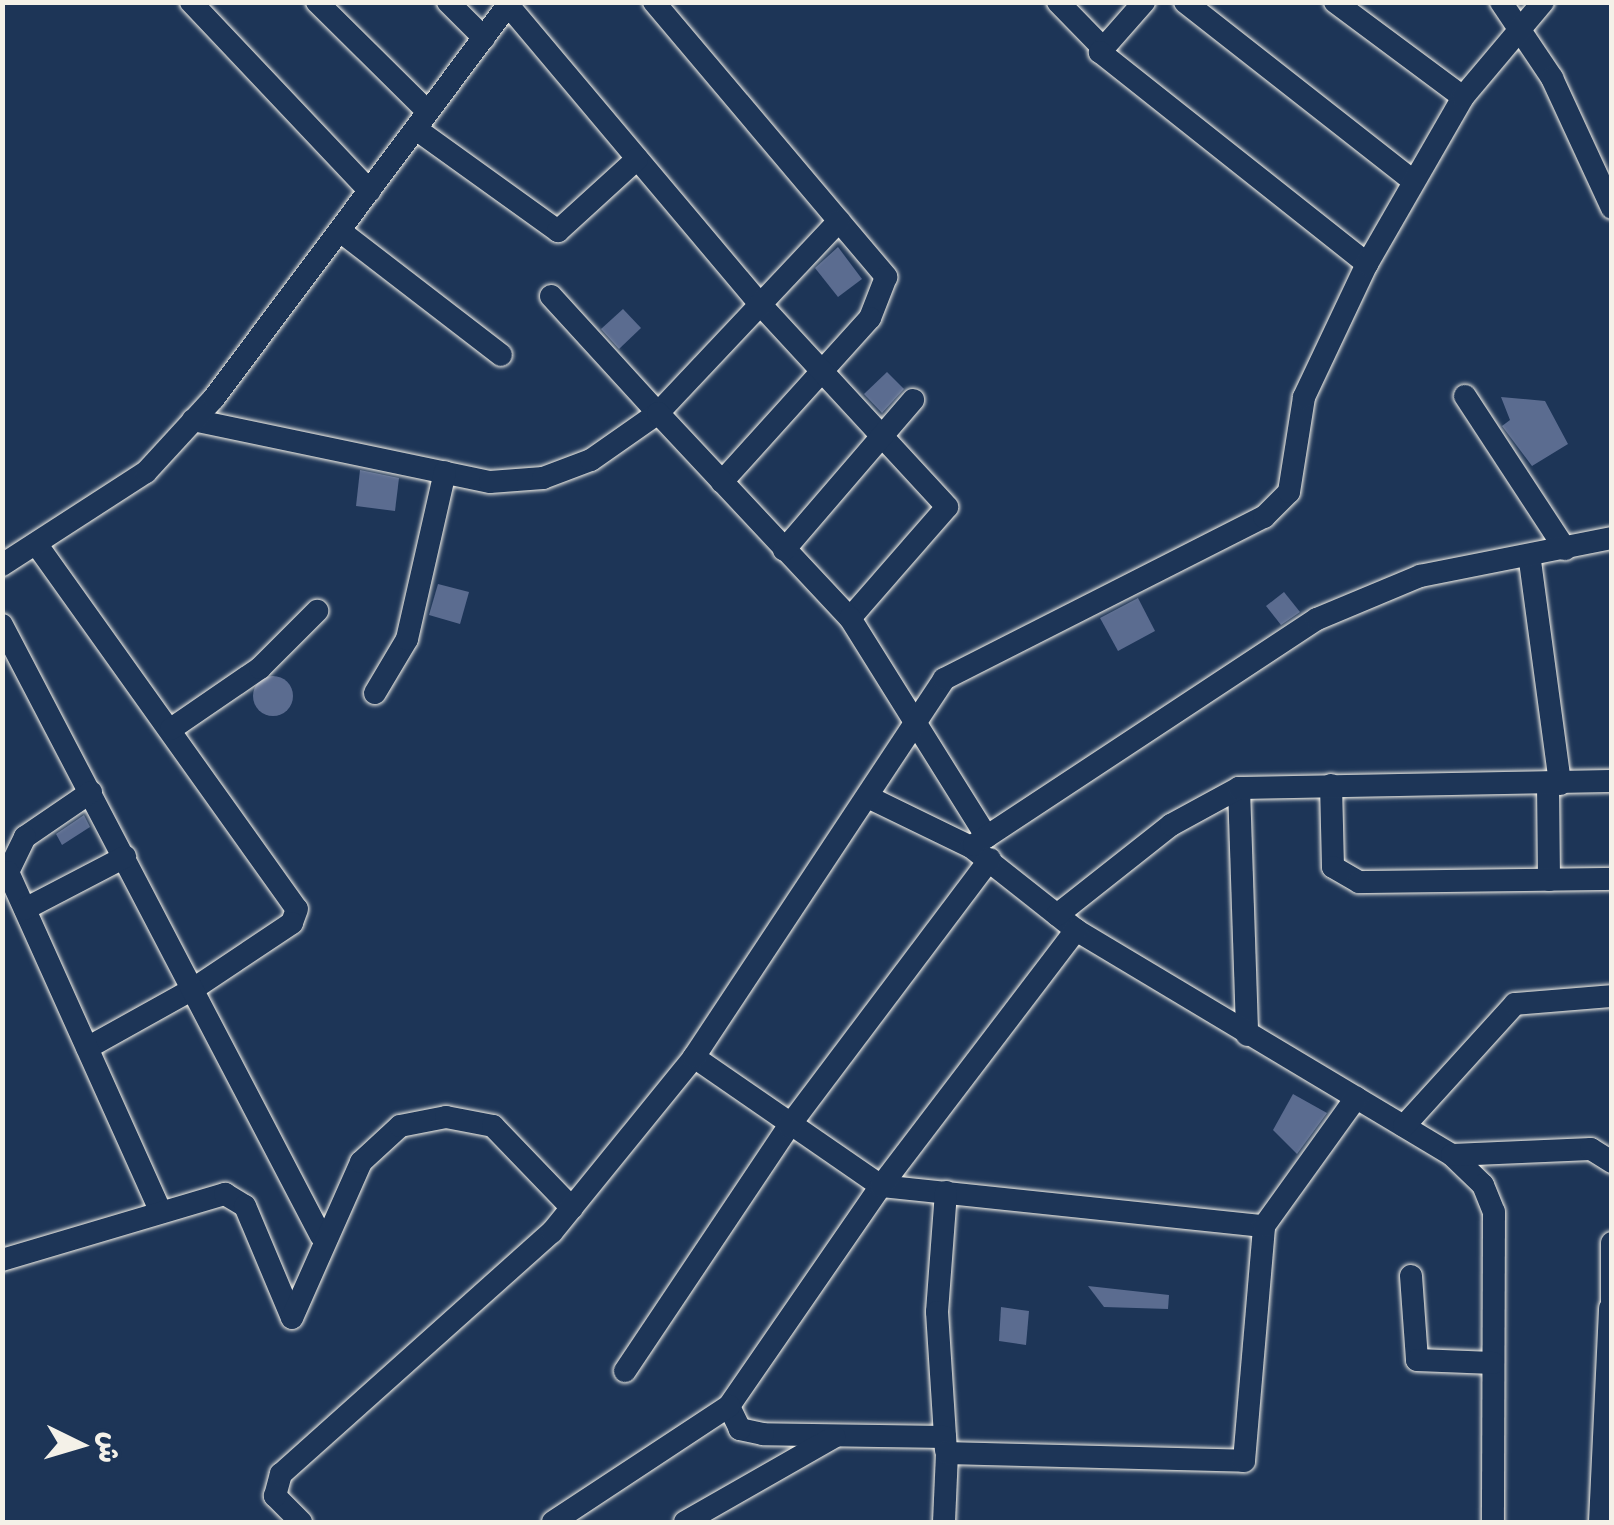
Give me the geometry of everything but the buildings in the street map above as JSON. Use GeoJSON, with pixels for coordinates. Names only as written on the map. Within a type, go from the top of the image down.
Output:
{"type":"FeatureCollection","features":[{"type":"Feature","properties":{"kind":"street"},"geometry":{"type":"LineString","coordinates":[[191,2],[370,191]]}},
{"type":"Feature","properties":{"kind":"street"},"geometry":{"type":"LineString","coordinates":[[317,2],[422,121],[558,231],[637,159]]}},
{"type":"Feature","properties":{"kind":"street"},"geometry":{"type":"LineString","coordinates":[[448,2],[484,38]]}},
{"type":"Feature","properties":{"kind":"street"},"geometry":{"type":"LineString","coordinates":[[654,2],[886,277],[886,290],[820,374],[722,482]]}},
{"type":"Feature","properties":{"kind":"street"},"geometry":{"type":"LineString","coordinates":[[1058,2],[1099,44],[1367,264]]}},
{"type":"Feature","properties":{"kind":"street"},"geometry":{"type":"LineString","coordinates":[[1099,44],[1144,2]]}},
{"type":"Feature","properties":{"kind":"street"},"geometry":{"type":"LineString","coordinates":[[1185,2],[1412,179]]}},
{"type":"Feature","properties":{"kind":"street"},"geometry":{"type":"LineString","coordinates":[[1335,2],[1463,97]]}},
{"type":"Feature","properties":{"kind":"street"},"geometry":{"type":"LineString","coordinates":[[1501,2],[1521,26],[1612,208]]}},
{"type":"Feature","properties":{"kind":"street"},"geometry":{"type":"LineString","coordinates":[[301,1522],[275,1496],[281,1474],[572,1208],[694,1056],[944,679],[1264,517],[1288,492],[1304,397],[1367,264],[1412,179],[1463,97],[1543,2]]}},
{"type":"Feature","properties":{"kind":"street"},"geometry":{"type":"LineString","coordinates":[[2,565],[146,472],[193,420],[509,4],[820,374],[947,507],[850,618]]}},
{"type":"Feature","properties":{"kind":"street"},"geometry":{"type":"LineString","coordinates":[[193,420],[445,472],[544,478],[591,460],[658,414],[839,221]]}},
{"type":"Feature","properties":{"kind":"street"},"geometry":{"type":"LineString","coordinates":[[340,231],[500,355]]}},
{"type":"Feature","properties":{"kind":"street"},"geometry":{"type":"LineString","coordinates":[[551,296],[850,618],[917,724],[983,847],[1076,930],[1452,1155],[1494,1212],[1492,1522]]}},
{"type":"Feature","properties":{"kind":"street"},"geometry":{"type":"LineString","coordinates":[[1465,396],[1564,550]]}},
{"type":"Feature","properties":{"kind":"street"},"geometry":{"type":"LineString","coordinates":[[784,550],[913,400]]}},
{"type":"Feature","properties":{"kind":"street"},"geometry":{"type":"LineString","coordinates":[[375,693],[408,639],[445,472]]}},
{"type":"Feature","properties":{"kind":"street"},"geometry":{"type":"LineString","coordinates":[[625,1371],[983,847],[1317,619],[1420,576],[1530,561],[1612,538]]}},
{"type":"Feature","properties":{"kind":"street"},"geometry":{"type":"LineString","coordinates":[[37,545],[297,909],[292,923],[193,989],[87,1048]]}},
{"type":"Feature","properties":{"kind":"street"},"geometry":{"type":"LineString","coordinates":[[1530,561],[1554,784],[1549,880]]}},
{"type":"Feature","properties":{"kind":"street"},"geometry":{"type":"LineString","coordinates":[[170,729],[260,668],[317,611]]}},
{"type":"Feature","properties":{"kind":"street"},"geometry":{"type":"LineString","coordinates":[[2,625],[321,1236]]}},
{"type":"Feature","properties":{"kind":"street"},"geometry":{"type":"LineString","coordinates":[[1057,915],[1171,825],[1240,788],[1612,781]]}},
{"type":"Feature","properties":{"kind":"street"},"geometry":{"type":"LineString","coordinates":[[1331,785],[1333,867],[1342,876],[1612,879]]}},
{"type":"Feature","properties":{"kind":"street"},"geometry":{"type":"LineString","coordinates":[[1240,788],[1247,1035]]}},
{"type":"Feature","properties":{"kind":"street"},"geometry":{"type":"LineString","coordinates":[[91,792],[10,852],[25,909],[161,1212]]}},
{"type":"Feature","properties":{"kind":"street"},"geometry":{"type":"LineString","coordinates":[[868,798],[983,847]]}},
{"type":"Feature","properties":{"kind":"street"},"geometry":{"type":"LineString","coordinates":[[25,909],[125,857]]}},
{"type":"Feature","properties":{"kind":"street"},"geometry":{"type":"LineString","coordinates":[[553,1522],[730,1406],[881,1186],[1076,930]]}},
{"type":"Feature","properties":{"kind":"street"},"geometry":{"type":"LineString","coordinates":[[1404,1126],[1514,1004],[1612,996]]}},
{"type":"Feature","properties":{"kind":"street"},"geometry":{"type":"LineString","coordinates":[[694,1056],[789,1126],[881,1186],[1264,1226]]}},
{"type":"Feature","properties":{"kind":"street"},"geometry":{"type":"LineString","coordinates":[[730,1406],[740,1429],[1244,1461],[1264,1226],[1356,1098]]}},
{"type":"Feature","properties":{"kind":"street"},"geometry":{"type":"LineString","coordinates":[[2,1260],[161,1212],[236,1197],[292,1318],[321,1236],[379,1139],[446,1118],[493,1126],[572,1208]]}},
{"type":"Feature","properties":{"kind":"street"},"geometry":{"type":"LineString","coordinates":[[1452,1155],[1591,1149],[1612,1162]]}},
{"type":"Feature","properties":{"kind":"street"},"geometry":{"type":"LineString","coordinates":[[944,1522],[946,1445],[937,1312],[946,1192]]}},
{"type":"Feature","properties":{"kind":"street"},"geometry":{"type":"LineString","coordinates":[[1600,1522],[1612,1242]]}},
{"type":"Feature","properties":{"kind":"street"},"geometry":{"type":"LineString","coordinates":[[1411,1276],[1417,1360],[1493,1363]]}},
{"type":"Feature","properties":{"kind":"street"},"geometry":{"type":"LineString","coordinates":[[685,1522],[837,1435]]}}]}
